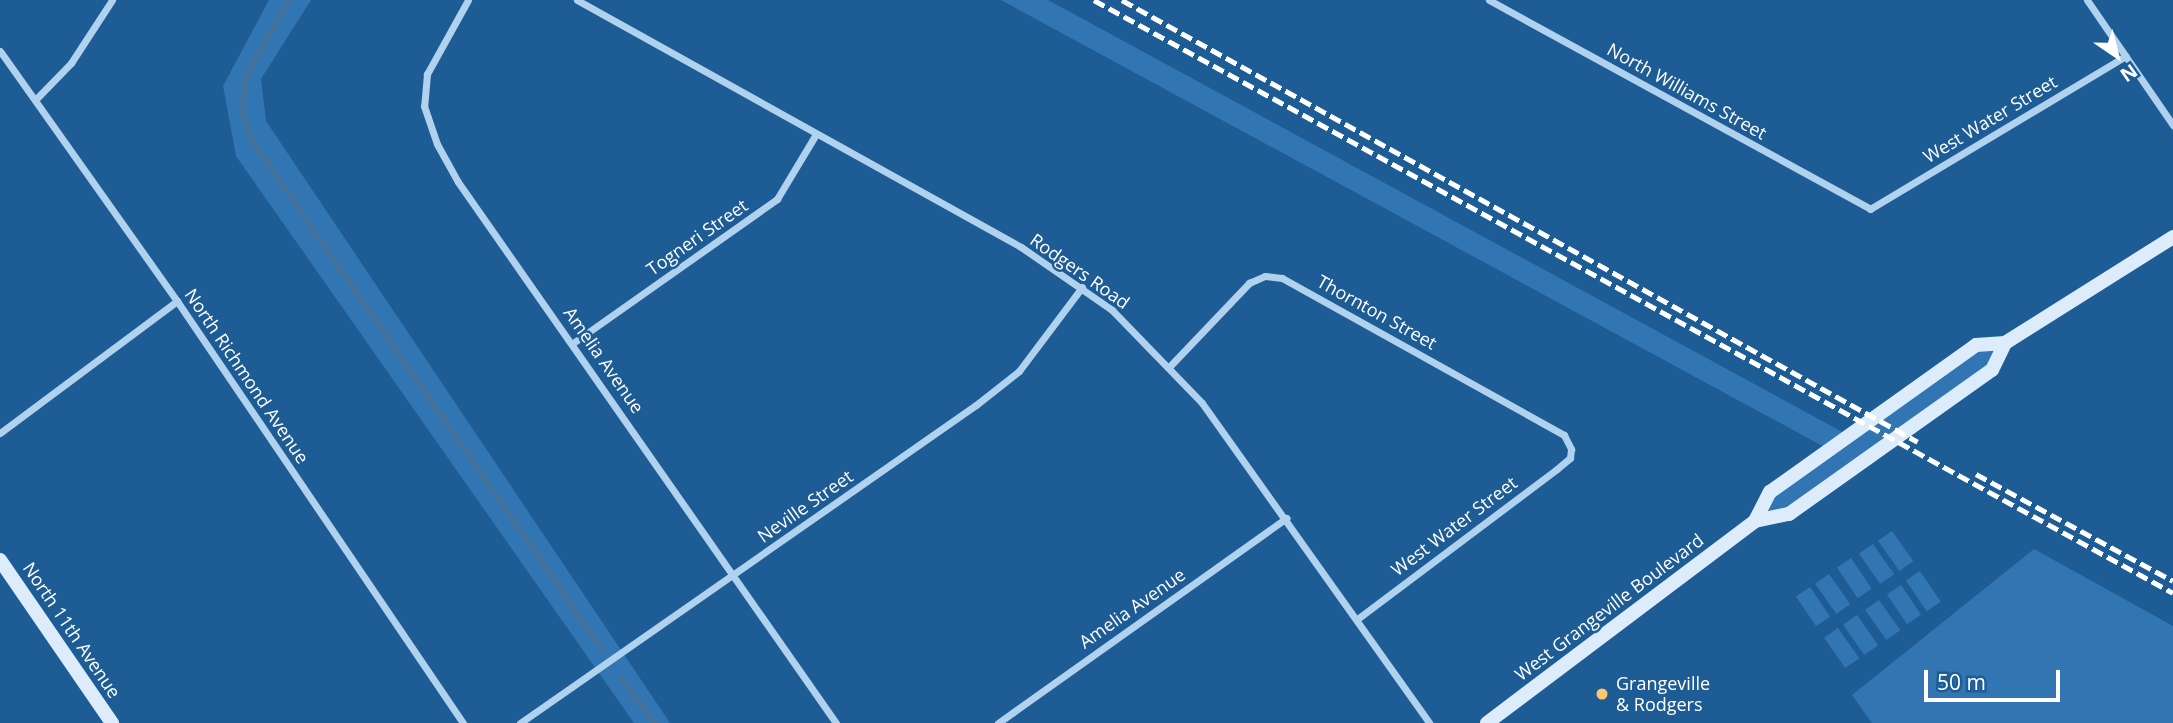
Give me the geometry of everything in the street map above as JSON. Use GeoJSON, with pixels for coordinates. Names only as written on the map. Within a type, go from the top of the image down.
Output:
{"type":"FeatureCollection","features":[{"type":"Feature","properties":{"kind":"main road","name":"West Grangeville Boulevard"},"geometry":{"type":"LineString","coordinates":[[1755,521],[1769,492],[1976,345],[2005,343],[2173,237]]}},
{"type":"Feature","properties":{"kind":"main road","name":"West Grangeville Boulevard"},"geometry":{"type":"LineString","coordinates":[[1487,723],[1755,521],[1789,514],[1992,370],[2005,343]]}},
{"type":"Feature","properties":{"kind":"main road","name":"North 11th Avenue"},"geometry":{"type":"LineString","coordinates":[[0,560],[112,723]]}},
{"type":"Feature","properties":{"kind":"street"},"geometry":{"type":"LineString","coordinates":[[37,99],[71,63],[112,0]]}},
{"type":"Feature","properties":{"kind":"street","name":"Amelia Avenue"},"geometry":{"type":"LineString","coordinates":[[468,0],[427,74],[424,106],[429,125],[458,182],[836,723]]}},
{"type":"Feature","properties":{"kind":"street","name":"Rodgers Road"},"geometry":{"type":"LineString","coordinates":[[577,0],[1021,247],[1082,287],[1170,366],[1210,413],[1430,723]]}},
{"type":"Feature","properties":{"kind":"street","name":"North Williams Street"},"geometry":{"type":"LineString","coordinates":[[1489,0],[1870,209]]}},
{"type":"Feature","properties":{"kind":"street"},"geometry":{"type":"LineString","coordinates":[[2087,0],[2173,125]]}},
{"type":"Feature","properties":{"kind":"street","name":"North Richmond Avenue"},"geometry":{"type":"LineString","coordinates":[[0,51],[37,99],[177,301],[463,723]]}},
{"type":"Feature","properties":{"kind":"street","name":"West Water Street"},"geometry":{"type":"LineString","coordinates":[[1870,209],[2126,56]]}},
{"type":"Feature","properties":{"kind":"street","name":"Togneri Street"},"geometry":{"type":"LineString","coordinates":[[573,343],[777,199],[816,134]]}},
{"type":"Feature","properties":{"kind":"street","name":"Thornton Street"},"geometry":{"type":"LineString","coordinates":[[1170,366],[1249,283],[1265,276],[1282,278],[1545,421],[1564,435],[1572,449],[1570,458]]}},
{"type":"Feature","properties":{"kind":"street","name":"Neville Street"},"geometry":{"type":"LineString","coordinates":[[520,723],[1019,371],[1082,287]]}},
{"type":"Feature","properties":{"kind":"street"},"geometry":{"type":"LineString","coordinates":[[0,433],[177,301]]}},
{"type":"Feature","properties":{"kind":"street","name":"West Water Street"},"geometry":{"type":"LineString","coordinates":[[1356,620],[1570,458]]}},
{"type":"Feature","properties":{"kind":"street","name":"Amelia Avenue"},"geometry":{"type":"LineString","coordinates":[[998,723],[1286,518]]}},
{"type":"Feature","properties":{"kind":"shaded area"},"geometry":{"type":"Polygon","coordinates":[[[269,0],[311,0],[261,79],[266,121],[670,723],[634,723],[236,156],[223,86],[269,0]]]}},
{"type":"Feature","properties":{"kind":"shaded area"},"geometry":{"type":"Polygon","coordinates":[[[1001,0],[1048,0],[1848,435],[1976,345],[2005,343],[1992,370],[1789,514],[1755,521],[1770,492],[1828,449],[1001,0]]]}},
{"type":"Feature","properties":{"kind":"shaded area"},"geometry":{"type":"Polygon","coordinates":[[[1892,531],[1913,561],[1899,571],[1878,541],[1892,531]]]}},
{"type":"Feature","properties":{"kind":"shaded area"},"geometry":{"type":"Polygon","coordinates":[[[1873,544],[1894,574],[1880,584],[1859,554],[1873,544]]]}},
{"type":"Feature","properties":{"kind":"shaded area"},"geometry":{"type":"Polygon","coordinates":[[[2034,549],[2173,626],[2173,723],[1872,723],[1852,695],[2034,549]]]}},
{"type":"Feature","properties":{"kind":"shaded area"},"geometry":{"type":"Polygon","coordinates":[[[1851,558],[1872,589],[1858,598],[1837,568],[1851,558]]]}},
{"type":"Feature","properties":{"kind":"shaded area"},"geometry":{"type":"Polygon","coordinates":[[[1920,571],[1941,602],[1927,611],[1906,581],[1920,571]]]}},
{"type":"Feature","properties":{"kind":"shaded area"},"geometry":{"type":"Polygon","coordinates":[[[1829,574],[1850,604],[1836,614],[1815,584],[1829,574]]]}},
{"type":"Feature","properties":{"kind":"shaded area"},"geometry":{"type":"Polygon","coordinates":[[[1901,585],[1921,615],[1907,624],[1887,595],[1901,585]]]}},
{"type":"Feature","properties":{"kind":"shaded area"},"geometry":{"type":"Polygon","coordinates":[[[1810,587],[1830,617],[1816,626],[1796,597],[1810,587]]]}},
{"type":"Feature","properties":{"kind":"shaded area"},"geometry":{"type":"Polygon","coordinates":[[[1879,600],[1900,630],[1886,640],[1865,610],[1879,600]]]}},
{"type":"Feature","properties":{"kind":"shaded area"},"geometry":{"type":"Polygon","coordinates":[[[1857,615],[1878,645],[1864,655],[1843,625],[1857,615]]]}},
{"type":"Feature","properties":{"kind":"shaded area"},"geometry":{"type":"Polygon","coordinates":[[[1838,628],[1859,658],[1845,668],[1824,638],[1838,628]]]}},
{"type":"Feature","properties":{"kind":"waterway"},"geometry":{"type":"LineString","coordinates":[[288,0],[246,74],[241,112],[254,144],[601,648]]}},
{"type":"Feature","properties":{"kind":"waterway"},"geometry":{"type":"LineString","coordinates":[[621,677],[654,723]]}},
{"type":"Feature","properties":{"kind":"railway"},"geometry":{"type":"LineString","coordinates":[[1094,0],[2173,593]]}},
{"type":"Feature","properties":{"kind":"railway"},"geometry":{"type":"LineString","coordinates":[[1122,0],[1918,442]]}},
{"type":"Feature","properties":{"kind":"railway"},"geometry":{"type":"LineString","coordinates":[[1976,474],[2173,581]]}},
{"type":"Feature","properties":{"kind":"place","name":"Grangeville & Rodgers"},"geometry":{"type":"Point","coordinates":[1602,694]}}]}
